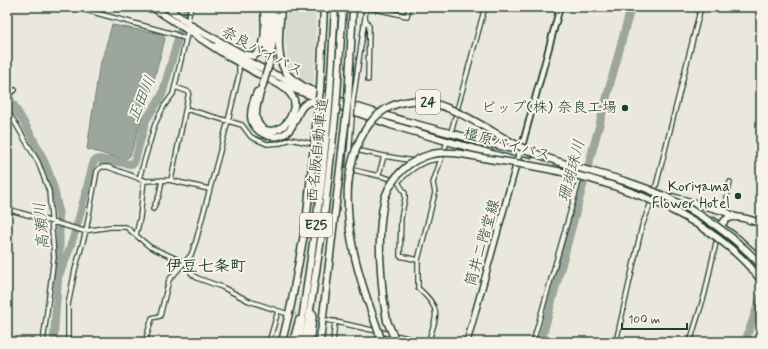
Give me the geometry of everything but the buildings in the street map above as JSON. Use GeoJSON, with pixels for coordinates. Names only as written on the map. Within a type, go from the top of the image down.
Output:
{"type":"FeatureCollection","features":[{"type":"Feature","properties":{"kind":"highway","name":"奈良バイパス"},"geometry":{"type":"LineString","coordinates":[[152,7],[188,32],[253,71]]}},
{"type":"Feature","properties":{"kind":"highway","name":"奈良バイパス"},"geometry":{"type":"LineString","coordinates":[[166,7],[195,28],[246,60],[309,90]]}},
{"type":"Feature","properties":{"kind":"highway"},"geometry":{"type":"LineString","coordinates":[[264,7],[272,15],[272,39]]}},
{"type":"Feature","properties":{"kind":"highway"},"geometry":{"type":"LineString","coordinates":[[269,7],[277,27],[272,39],[267,64],[252,107],[251,117],[257,129],[268,136],[278,136],[286,132],[293,125],[302,108],[307,103],[325,102]]}},
{"type":"Feature","properties":{"kind":"highway"},"geometry":{"type":"LineString","coordinates":[[275,7],[266,25],[285,70],[296,82],[309,90]]}},
{"type":"Feature","properties":{"kind":"highway"},"geometry":{"type":"LineString","coordinates":[[272,39],[272,15],[281,7]]}},
{"type":"Feature","properties":{"kind":"highway"},"geometry":{"type":"LineString","coordinates":[[282,342],[295,284],[306,223],[320,90],[324,7]]}},
{"type":"Feature","properties":{"kind":"highway","name":"西名阪自動車道"},"geometry":{"type":"LineString","coordinates":[[334,95],[335,7]]}},
{"type":"Feature","properties":{"kind":"highway","name":"西名阪自動車道"},"geometry":{"type":"LineString","coordinates":[[305,342],[317,269],[343,7]]}},
{"type":"Feature","properties":{"kind":"highway"},"geometry":{"type":"LineString","coordinates":[[320,342],[349,118],[353,7]]}},
{"type":"Feature","properties":{"kind":"highway"},"geometry":{"type":"LineString","coordinates":[[195,28],[248,57],[254,56],[258,53],[262,46],[272,39]]}},
{"type":"Feature","properties":{"kind":"highway"},"geometry":{"type":"LineString","coordinates":[[253,71],[284,89],[293,97],[294,104],[291,117],[286,125],[280,130],[272,131],[264,128],[257,119],[256,110],[261,83]]}},
{"type":"Feature","properties":{"kind":"highway","name":"橿原バイパス"},"geometry":{"type":"LineString","coordinates":[[253,71],[325,102],[376,120],[446,142],[581,178],[652,200],[688,216],[718,235],[743,256],[761,276]]}},
{"type":"Feature","properties":{"kind":"highway","name":"橿原バイパス"},"geometry":{"type":"LineString","coordinates":[[309,90],[357,108],[584,168],[655,190],[672,197],[720,225],[761,260]]}},
{"type":"Feature","properties":{"kind":"highway","name":"24"},"geometry":{"type":"LineString","coordinates":[[380,340],[351,247],[348,216],[348,186],[356,148],[365,130],[384,111],[401,103],[411,101],[427,102],[442,106],[500,137],[546,158],[630,183],[668,199],[724,231],[761,265]]}},
{"type":"Feature","properties":{"kind":"highway","name":"西名阪自動車道"},"geometry":{"type":"LineString","coordinates":[[299,342],[333,109]]}},
{"type":"Feature","properties":{"kind":"highway"},"geometry":{"type":"LineString","coordinates":[[391,342],[383,296],[379,240],[380,223],[385,197],[392,181],[402,170],[413,162],[431,154],[461,154],[544,167],[627,190],[683,216],[720,239],[744,261],[761,280]]}},
{"type":"Feature","properties":{"kind":"highway","name":"24"},"geometry":{"type":"LineString","coordinates":[[672,197],[724,211],[735,217]]}},
{"type":"Feature","properties":{"kind":"highway"},"geometry":{"type":"LineString","coordinates":[[718,235],[720,225],[728,217]]}},
{"type":"Feature","properties":{"kind":"highway","name":"24"},"geometry":{"type":"LineString","coordinates":[[728,217],[735,217],[761,223]]}},
{"type":"Feature","properties":{"kind":"highway"},"geometry":{"type":"LineString","coordinates":[[293,342],[316,226]]}},
{"type":"Feature","properties":{"kind":"highway"},"geometry":{"type":"LineString","coordinates":[[310,342],[317,269]]}},
{"type":"Feature","properties":{"kind":"highway"},"geometry":{"type":"LineString","coordinates":[[388,321],[396,342]]}},
{"type":"Feature","properties":{"kind":"main road","name":"筒井二階堂線"},"geometry":{"type":"LineString","coordinates":[[467,342],[519,162],[520,151]]}},
{"type":"Feature","properties":{"kind":"street"},"geometry":{"type":"LineString","coordinates":[[74,7],[174,34],[186,39]]}},
{"type":"Feature","properties":{"kind":"street"},"geometry":{"type":"LineString","coordinates":[[139,179],[155,124],[164,106],[173,94],[188,32],[187,22],[191,7]]}},
{"type":"Feature","properties":{"kind":"street"},"geometry":{"type":"LineString","coordinates":[[350,100],[366,7],[407,16],[410,7]]}},
{"type":"Feature","properties":{"kind":"street"},"geometry":{"type":"LineString","coordinates":[[451,132],[485,7]]}},
{"type":"Feature","properties":{"kind":"street"},"geometry":{"type":"LineString","coordinates":[[520,151],[560,7]]}},
{"type":"Feature","properties":{"kind":"street"},"geometry":{"type":"LineString","coordinates":[[655,190],[701,7]]}},
{"type":"Feature","properties":{"kind":"street"},"geometry":{"type":"LineString","coordinates":[[365,18],[369,26],[368,80]]}},
{"type":"Feature","properties":{"kind":"street"},"geometry":{"type":"LineString","coordinates":[[145,342],[152,318],[160,316],[169,280],[192,255],[203,220],[209,189],[228,121],[239,75],[239,63]]}},
{"type":"Feature","properties":{"kind":"street"},"geometry":{"type":"LineString","coordinates":[[171,180],[189,92],[174,87]]}},
{"type":"Feature","properties":{"kind":"street"},"geometry":{"type":"LineString","coordinates":[[7,95],[16,90]]}},
{"type":"Feature","properties":{"kind":"street"},"geometry":{"type":"LineString","coordinates":[[7,109],[40,168],[49,191],[54,257],[44,342]]}},
{"type":"Feature","properties":{"kind":"street"},"geometry":{"type":"LineString","coordinates":[[186,109],[242,125],[251,137],[267,144],[281,143],[290,139],[309,143]]}},
{"type":"Feature","properties":{"kind":"street"},"geometry":{"type":"LineString","coordinates":[[349,118],[348,166],[353,170],[379,174],[398,182],[405,193],[401,218],[400,256],[418,260]]}},
{"type":"Feature","properties":{"kind":"street"},"geometry":{"type":"LineString","coordinates":[[327,320],[427,342],[435,324],[435,309],[428,297],[418,288],[418,260],[435,193],[433,183],[446,142]]}},
{"type":"Feature","properties":{"kind":"street"},"geometry":{"type":"LineString","coordinates":[[351,149],[422,162],[440,159]]}},
{"type":"Feature","properties":{"kind":"street"},"geometry":{"type":"LineString","coordinates":[[379,174],[384,156]]}},
{"type":"Feature","properties":{"kind":"street"},"geometry":{"type":"LineString","coordinates":[[398,182],[422,162]]}},
{"type":"Feature","properties":{"kind":"street"},"geometry":{"type":"LineString","coordinates":[[68,342],[68,305],[75,270],[86,231],[93,186],[98,169],[103,167],[117,169],[139,179],[171,180],[209,189]]}},
{"type":"Feature","properties":{"kind":"street"},"geometry":{"type":"LineString","coordinates":[[533,342],[581,178]]}},
{"type":"Feature","properties":{"kind":"street"},"geometry":{"type":"LineString","coordinates":[[136,234],[140,218],[144,180]]}},
{"type":"Feature","properties":{"kind":"street"},"geometry":{"type":"LineString","coordinates":[[153,209],[161,189],[162,180]]}},
{"type":"Feature","properties":{"kind":"street"},"geometry":{"type":"LineString","coordinates":[[728,217],[724,211],[730,182]]}},
{"type":"Feature","properties":{"kind":"street"},"geometry":{"type":"LineString","coordinates":[[616,342],[642,226],[652,200]]}},
{"type":"Feature","properties":{"kind":"street"},"geometry":{"type":"LineString","coordinates":[[7,209],[73,229],[86,231],[110,227],[126,227],[150,247],[186,263],[192,274],[197,278],[222,287],[249,301],[285,312]]}},
{"type":"Feature","properties":{"kind":"street"},"geometry":{"type":"LineString","coordinates":[[690,342],[705,293],[718,235]]}},
{"type":"Feature","properties":{"kind":"street"},"geometry":{"type":"LineString","coordinates":[[269,342],[278,311]]}},
{"type":"Feature","properties":{"kind":"street"},"geometry":{"type":"LineString","coordinates":[[333,342],[335,321]]}},
{"type":"Feature","properties":{"kind":"shaded area"},"geometry":{"type":"Polygon","coordinates":[[[286,7],[315,7],[316,48],[313,85],[298,79],[288,64],[285,33],[286,7]]]}},
{"type":"Feature","properties":{"kind":"water"},"geometry":{"type":"Polygon","coordinates":[[[112,25],[162,34],[165,39],[149,97],[130,156],[124,160],[87,149],[99,69],[112,25]]]}},
{"type":"Feature","properties":{"kind":"waterway","name":"正田川"},"geometry":{"type":"LineString","coordinates":[[59,275],[75,233],[94,161],[99,159],[130,164],[134,163],[146,120],[162,95],[187,7]]}},
{"type":"Feature","properties":{"kind":"waterway","name":"珊瑚珠川"},"geometry":{"type":"LineString","coordinates":[[541,342],[631,7]]}},
{"type":"Feature","properties":{"kind":"waterway","name":"高瀬川"},"geometry":{"type":"LineString","coordinates":[[7,94],[25,123],[41,154],[48,170],[57,203],[60,251],[54,342]]}},
{"type":"Feature","properties":{"kind":"waterway"},"geometry":{"type":"LineString","coordinates":[[745,342],[761,296]]}},
{"type":"Feature","properties":{"kind":"tunnel"},"geometry":{"type":"LineString","coordinates":[[309,143],[351,149]]}},
{"type":"Feature","properties":{"kind":"tunnel"},"geometry":{"type":"LineString","coordinates":[[288,313],[304,316]]}},
{"type":"Feature","properties":{"kind":"place","name":"ピップ(株) 奈良工場"},"geometry":{"type":"Point","coordinates":[625,108]}},
{"type":"Feature","properties":{"kind":"place","name":"Koriyama Flower Hotel"},"geometry":{"type":"Point","coordinates":[738,196]}},
{"type":"Feature","properties":{"kind":"district","name":"伊豆七条町"},"geometry":{"type":"Point","coordinates":[206,266]}}]}
